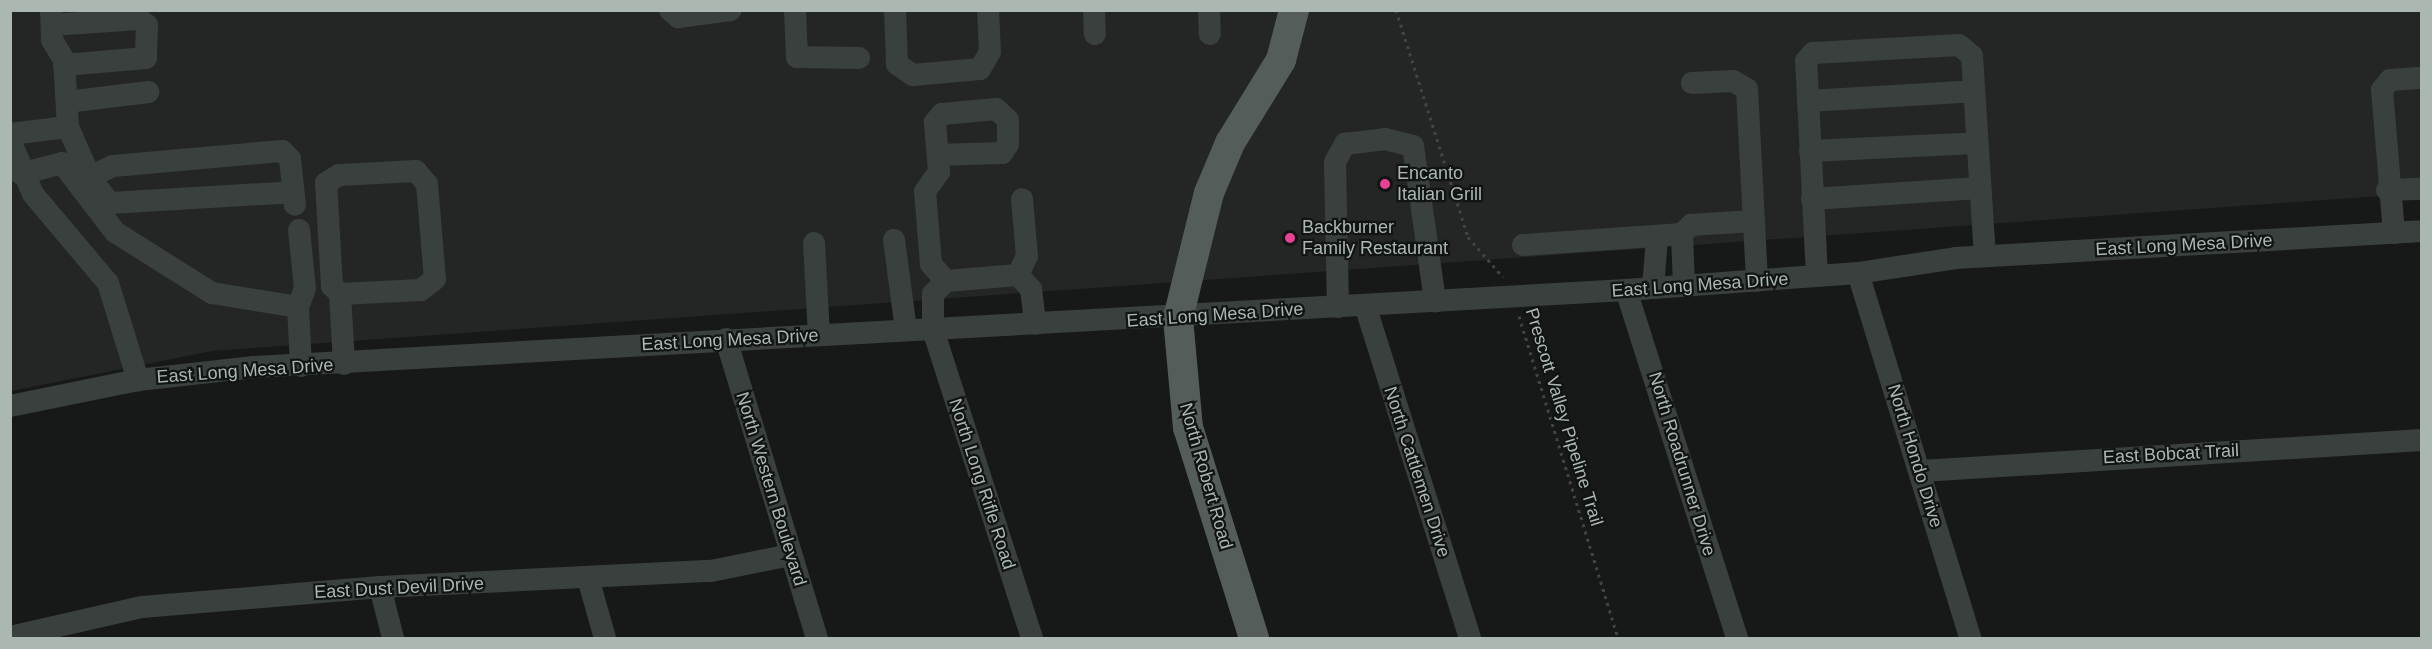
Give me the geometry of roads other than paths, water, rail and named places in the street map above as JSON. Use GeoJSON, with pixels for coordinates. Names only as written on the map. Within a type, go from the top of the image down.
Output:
{"type":"FeatureCollection","features":[{"type":"Feature","properties":{"kind":"main road","name":"North Robert Road"},"geometry":{"type":"LineString","coordinates":[[1254,639],[1188,428],[1178,318],[1209,193],[1230,143],[1281,60],[1294,10]]}},
{"type":"Feature","properties":{"kind":"street"},"geometry":{"type":"LineString","coordinates":[[670,10],[678,17],[731,10]]}},
{"type":"Feature","properties":{"kind":"street"},"geometry":{"type":"LineString","coordinates":[[795,10],[797,57],[859,58]]}},
{"type":"Feature","properties":{"kind":"street"},"geometry":{"type":"LineString","coordinates":[[895,10],[897,64],[913,75],[980,69],[990,52],[988,10]]}},
{"type":"Feature","properties":{"kind":"street"},"geometry":{"type":"LineString","coordinates":[[1094,10],[1095,34]]}},
{"type":"Feature","properties":{"kind":"street"},"geometry":{"type":"LineString","coordinates":[[1209,10],[1210,34]]}},
{"type":"Feature","properties":{"kind":"street"},"geometry":{"type":"LineString","coordinates":[[64,65],[146,58],[147,25],[139,19],[51,18],[52,40],[64,65],[68,127],[90,177],[110,203],[294,198],[290,159],[282,152],[114,166],[90,177]]}},
{"type":"Feature","properties":{"kind":"street"},"geometry":{"type":"LineString","coordinates":[[1817,276],[1806,61],[1813,53],[1959,45],[1971,56],[1985,256]]}},
{"type":"Feature","properties":{"kind":"street"},"geometry":{"type":"LineString","coordinates":[[2394,233],[2394,201],[2387,190],[2382,90],[2390,80],[2421,78]]}},
{"type":"Feature","properties":{"kind":"street"},"geometry":{"type":"LineString","coordinates":[[1692,83],[1733,81],[1747,89],[1757,281]]}},
{"type":"Feature","properties":{"kind":"street"},"geometry":{"type":"LineString","coordinates":[[1808,101],[1974,91]]}},
{"type":"Feature","properties":{"kind":"street"},"geometry":{"type":"LineString","coordinates":[[66,102],[148,92]]}},
{"type":"Feature","properties":{"kind":"street"},"geometry":{"type":"LineString","coordinates":[[13,151],[68,127]]}},
{"type":"Feature","properties":{"kind":"street"},"geometry":{"type":"LineString","coordinates":[[1338,307],[1335,162],[1345,144],[1385,139],[1413,146],[1435,301]]}},
{"type":"Feature","properties":{"kind":"street"},"geometry":{"type":"LineString","coordinates":[[1810,152],[1977,143]]}},
{"type":"Feature","properties":{"kind":"street"},"geometry":{"type":"LineString","coordinates":[[13,151],[62,163],[115,232],[212,293],[301,298],[336,290],[421,290],[435,279],[427,184],[416,171],[339,175],[326,183],[336,290],[344,364]]}},
{"type":"Feature","properties":{"kind":"street"},"geometry":{"type":"LineString","coordinates":[[13,151],[108,283],[138,380]]}},
{"type":"Feature","properties":{"kind":"street"},"geometry":{"type":"LineString","coordinates":[[938,156],[939,172],[925,191],[931,264],[946,281],[1018,275]]}},
{"type":"Feature","properties":{"kind":"street"},"geometry":{"type":"LineString","coordinates":[[1812,199],[1979,188]]}},
{"type":"Feature","properties":{"kind":"street"},"geometry":{"type":"LineString","coordinates":[[2387,190],[2421,189]]}},
{"type":"Feature","properties":{"kind":"street"},"geometry":{"type":"LineString","coordinates":[[1018,275],[1027,256],[1022,199]]}},
{"type":"Feature","properties":{"kind":"street"},"geometry":{"type":"LineString","coordinates":[[1523,245],[1657,238],[1682,234],[1691,225],[1753,221]]}},
{"type":"Feature","properties":{"kind":"street"},"geometry":{"type":"LineString","coordinates":[[299,230],[301,366]]}},
{"type":"Feature","properties":{"kind":"street","name":"East Long Mesa Drive"},"geometry":{"type":"LineString","coordinates":[[10,406],[138,380],[301,366],[726,339],[1178,318],[1626,290],[1858,273],[1985,256],[2421,231]]}},
{"type":"Feature","properties":{"kind":"street"},"geometry":{"type":"LineString","coordinates":[[1682,234],[1684,286]]}},
{"type":"Feature","properties":{"kind":"street"},"geometry":{"type":"LineString","coordinates":[[1653,288],[1657,238]]}},
{"type":"Feature","properties":{"kind":"street"},"geometry":{"type":"LineString","coordinates":[[894,240],[906,330]]}},
{"type":"Feature","properties":{"kind":"street"},"geometry":{"type":"LineString","coordinates":[[814,243],[819,334]]}},
{"type":"Feature","properties":{"kind":"street","name":"North Hondo Drive"},"geometry":{"type":"LineString","coordinates":[[1858,273],[1921,471],[1970,639]]}},
{"type":"Feature","properties":{"kind":"street"},"geometry":{"type":"LineString","coordinates":[[1018,275],[1031,289],[1035,324]]}},
{"type":"Feature","properties":{"kind":"street","name":"North Long Rifle Road"},"geometry":{"type":"LineString","coordinates":[[946,281],[933,294],[933,329],[1032,639]]}},
{"type":"Feature","properties":{"kind":"street","name":"North Roadrunner Drive"},"geometry":{"type":"LineString","coordinates":[[1626,290],[1737,639]]}},
{"type":"Feature","properties":{"kind":"street","name":"North Cattlemen Drive"},"geometry":{"type":"LineString","coordinates":[[1365,305],[1470,639]]}},
{"type":"Feature","properties":{"kind":"street","name":"North Western Boulevard"},"geometry":{"type":"LineString","coordinates":[[726,339],[817,639]]}},
{"type":"Feature","properties":{"kind":"street","name":"East Bobcat Trail"},"geometry":{"type":"LineString","coordinates":[[1921,471],[2421,440]]}},
{"type":"Feature","properties":{"kind":"street","name":"East Dust Devil Drive"},"geometry":{"type":"LineString","coordinates":[[10,637],[142,607],[381,587],[711,571],[790,555]]}},
{"type":"Feature","properties":{"kind":"street"},"geometry":{"type":"LineString","coordinates":[[588,578],[606,639]]}},
{"type":"Feature","properties":{"kind":"street"},"geometry":{"type":"LineString","coordinates":[[381,587],[393,639]]}},
{"type":"Feature","properties":{"kind":"place","name":"Encanto Italian Grill"},"geometry":{"type":"Point","coordinates":[1385,184]}},
{"type":"Feature","properties":{"kind":"place","name":"Backburner Family Restaurant"},"geometry":{"type":"Point","coordinates":[1290,238]}}]}
